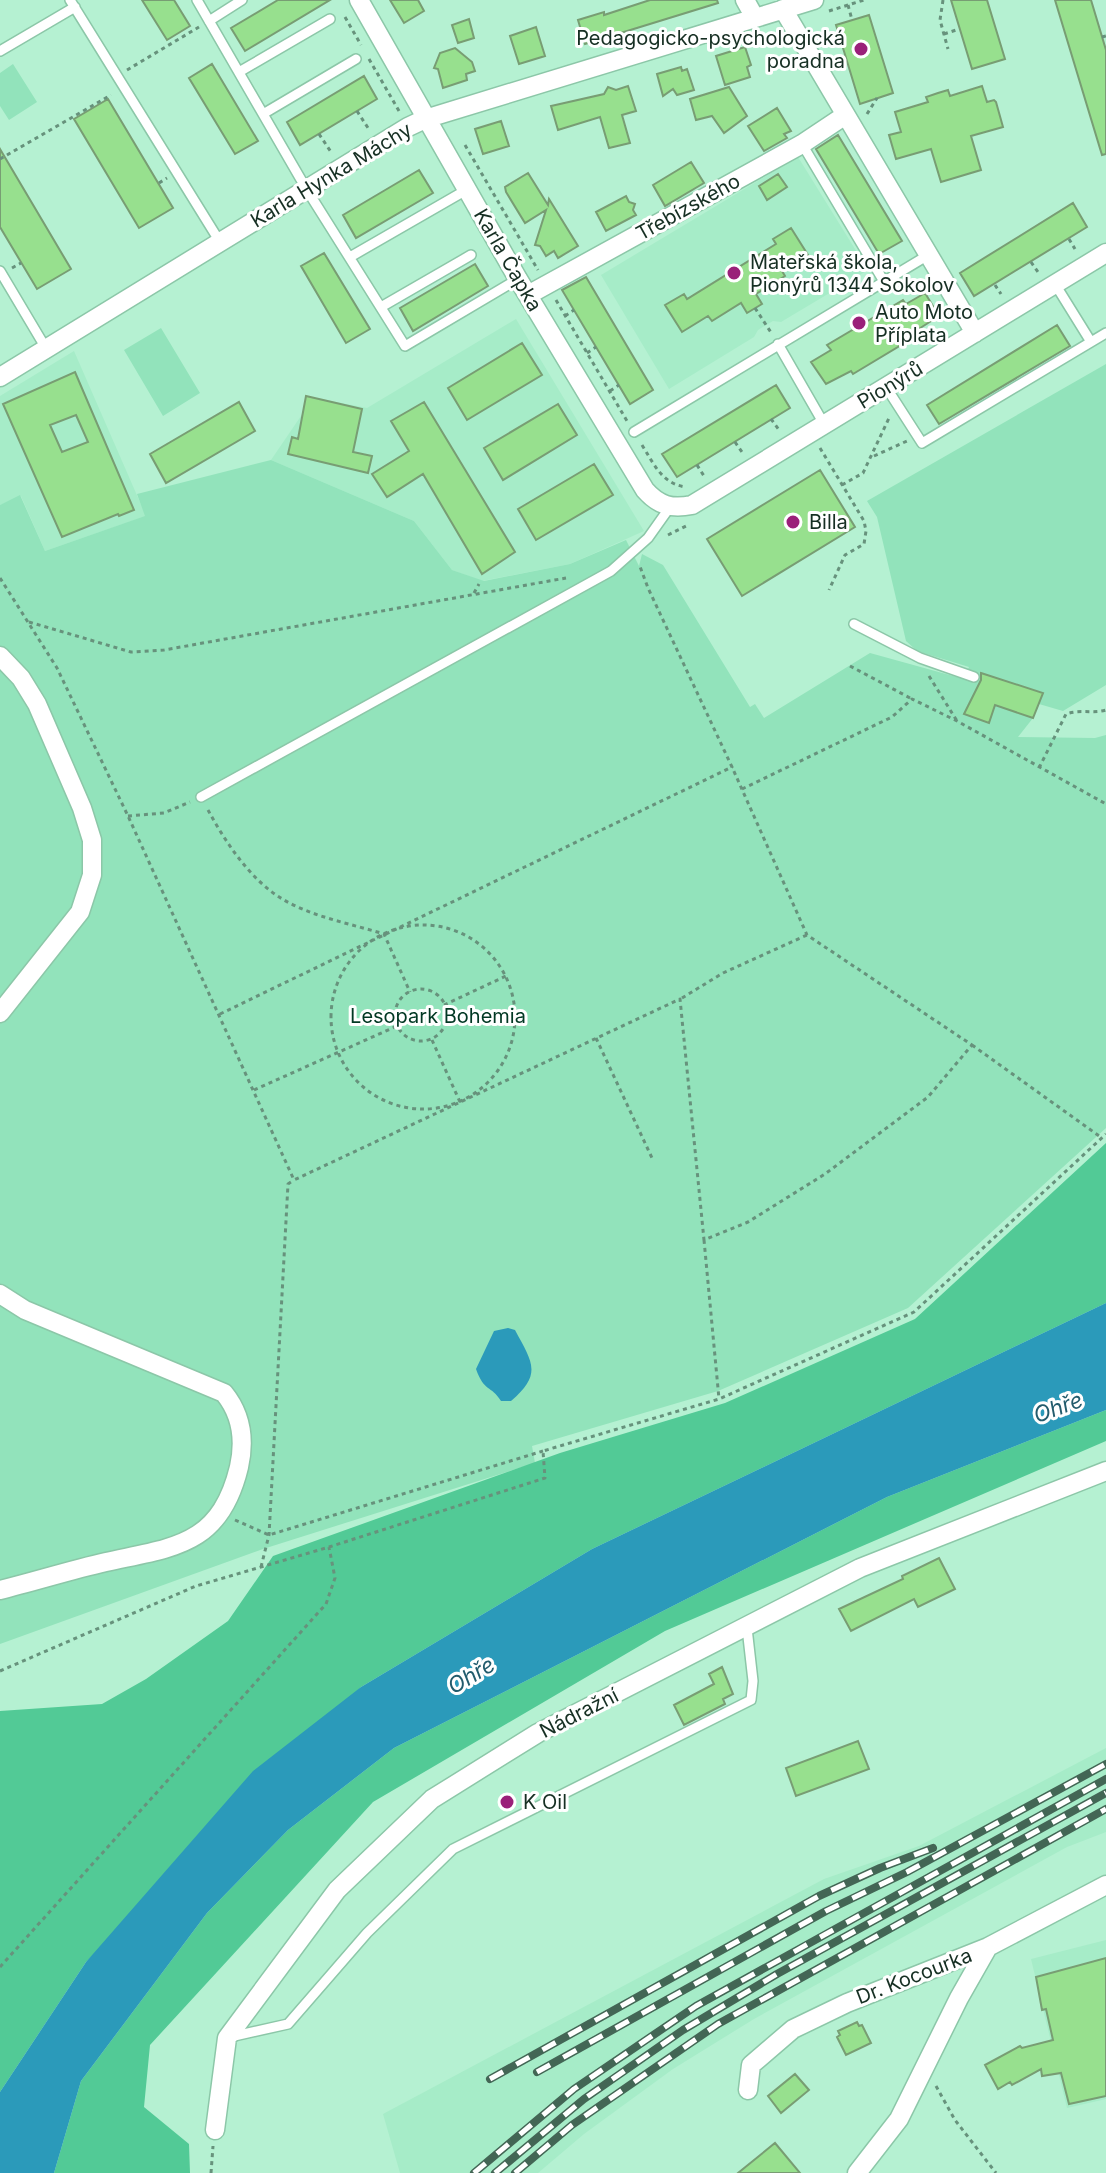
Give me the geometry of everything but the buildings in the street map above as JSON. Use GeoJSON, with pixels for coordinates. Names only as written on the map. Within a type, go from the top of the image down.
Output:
{"type":"FeatureCollection","features":[{"type":"Feature","properties":{"kind":"street","name":"Karla Čapka"},"geometry":{"type":"LineString","coordinates":[[359,0],[518,279],[645,490],[655,501],[670,507]]}},
{"type":"Feature","properties":{"kind":"street"},"geometry":{"type":"LineString","coordinates":[[745,0],[755,18]]}},
{"type":"Feature","properties":{"kind":"street","name":"Karla Hynka Máchy"},"geometry":{"type":"LineString","coordinates":[[0,377],[425,119],[814,0]]}},
{"type":"Feature","properties":{"kind":"street"},"geometry":{"type":"LineString","coordinates":[[783,9],[975,333]]}},
{"type":"Feature","properties":{"kind":"street","name":"Třebízského"},"geometry":{"type":"LineString","coordinates":[[528,295],[802,144],[844,116]]}},
{"type":"Feature","properties":{"kind":"street","name":"Pionýrů"},"geometry":{"type":"LineString","coordinates":[[670,507],[692,505],[824,424],[891,394],[975,333],[1106,253]]}},
{"type":"Feature","properties":{"kind":"street"},"geometry":{"type":"LineString","coordinates":[[0,656],[21,678],[43,717],[82,808],[92,840],[92,875],[80,912],[0,1013]]}},
{"type":"Feature","properties":{"kind":"street"},"geometry":{"type":"LineString","coordinates":[[0,1294],[25,1310],[224,1393],[236,1408],[241,1427],[240,1460],[221,1513],[190,1541],[162,1551],[0,1590]]}},
{"type":"Feature","properties":{"kind":"street","name":"Nádražní"},"geometry":{"type":"LineString","coordinates":[[215,2130],[227,2038],[337,1890],[432,1799],[538,1733],[860,1568],[1106,1471]]}},
{"type":"Feature","properties":{"kind":"street","name":"Dr. Kocourka"},"geometry":{"type":"LineString","coordinates":[[748,2090],[751,2065],[793,2029],[847,2003],[988,1947],[1106,1885]]}},
{"type":"Feature","properties":{"kind":"street"},"geometry":{"type":"LineString","coordinates":[[857,2173],[899,2119],[988,1947]]}},
{"type":"Feature","properties":{"kind":"lane"},"geometry":{"type":"LineString","coordinates":[[197,0],[307,190],[405,346],[518,279]]}},
{"type":"Feature","properties":{"kind":"lane"},"geometry":{"type":"LineString","coordinates":[[209,21],[242,0]]}},
{"type":"Feature","properties":{"kind":"lane"},"geometry":{"type":"LineString","coordinates":[[0,51],[72,4],[220,242]]}},
{"type":"Feature","properties":{"kind":"lane"},"geometry":{"type":"LineString","coordinates":[[239,72],[330,19]]}},
{"type":"Feature","properties":{"kind":"lane"},"geometry":{"type":"LineString","coordinates":[[263,114],[356,59]]}},
{"type":"Feature","properties":{"kind":"lane"},"geometry":{"type":"LineString","coordinates":[[802,144],[883,280]]}},
{"type":"Feature","properties":{"kind":"lane"},"geometry":{"type":"LineString","coordinates":[[350,257],[468,189]]}},
{"type":"Feature","properties":{"kind":"lane"},"geometry":{"type":"LineString","coordinates":[[634,432],[930,254]]}},
{"type":"Feature","properties":{"kind":"lane"},"geometry":{"type":"LineString","coordinates":[[381,307],[471,255]]}},
{"type":"Feature","properties":{"kind":"lane"},"geometry":{"type":"LineString","coordinates":[[0,271],[47,350]]}},
{"type":"Feature","properties":{"kind":"lane"},"geometry":{"type":"LineString","coordinates":[[1055,284],[1091,342]]}},
{"type":"Feature","properties":{"kind":"lane"},"geometry":{"type":"LineString","coordinates":[[891,394],[922,443],[1106,333]]}},
{"type":"Feature","properties":{"kind":"lane"},"geometry":{"type":"LineString","coordinates":[[778,344],[824,424]]}},
{"type":"Feature","properties":{"kind":"lane"},"geometry":{"type":"LineString","coordinates":[[201,797],[611,571],[648,538],[670,507]]}},
{"type":"Feature","properties":{"kind":"lane"},"geometry":{"type":"LineString","coordinates":[[854,624],[920,658],[974,677]]}},
{"type":"Feature","properties":{"kind":"lane"},"geometry":{"type":"LineString","coordinates":[[227,2038],[288,2024],[367,1933],[453,1849],[751,1700],[753,1681],[747,1628]]}},
{"type":"Feature","properties":{"kind":"path"},"geometry":{"type":"LineString","coordinates":[[943,0],[940,20],[948,49]]}},
{"type":"Feature","properties":{"kind":"path"},"geometry":{"type":"LineString","coordinates":[[848,5],[852,20]]}},
{"type":"Feature","properties":{"kind":"path"},"geometry":{"type":"LineString","coordinates":[[117,76],[209,21]]}},
{"type":"Feature","properties":{"kind":"path"},"geometry":{"type":"LineString","coordinates":[[944,34],[959,29]]}},
{"type":"Feature","properties":{"kind":"path"},"geometry":{"type":"LineString","coordinates":[[0,159],[118,91]]}},
{"type":"Feature","properties":{"kind":"path"},"geometry":{"type":"LineString","coordinates":[[357,111],[379,145]]}},
{"type":"Feature","properties":{"kind":"path"},"geometry":{"type":"LineString","coordinates":[[445,113],[634,432],[663,477],[672,484],[685,487]]}},
{"type":"Feature","properties":{"kind":"path"},"geometry":{"type":"LineString","coordinates":[[1069,239],[1075,249]]}},
{"type":"Feature","properties":{"kind":"path"},"geometry":{"type":"LineString","coordinates":[[1031,262],[1038,272]]}},
{"type":"Feature","properties":{"kind":"path"},"geometry":{"type":"LineString","coordinates":[[995,285],[1001,294]]}},
{"type":"Feature","properties":{"kind":"path"},"geometry":{"type":"LineString","coordinates":[[755,308],[778,344]]}},
{"type":"Feature","properties":{"kind":"path"},"geometry":{"type":"LineString","coordinates":[[565,316],[574,310]]}},
{"type":"Feature","properties":{"kind":"path"},"geometry":{"type":"LineString","coordinates":[[587,353],[596,347]]}},
{"type":"Feature","properties":{"kind":"path"},"geometry":{"type":"LineString","coordinates":[[610,391],[619,385]]}},
{"type":"Feature","properties":{"kind":"path"},"geometry":{"type":"LineString","coordinates":[[842,485],[863,473],[873,456],[891,394]]}},
{"type":"Feature","properties":{"kind":"path"},"geometry":{"type":"LineString","coordinates":[[771,419],[779,430]]}},
{"type":"Feature","properties":{"kind":"path"},"geometry":{"type":"LineString","coordinates":[[873,456],[918,436]]}},
{"type":"Feature","properties":{"kind":"path"},"geometry":{"type":"LineString","coordinates":[[735,442],[742,452]]}},
{"type":"Feature","properties":{"kind":"path"},"geometry":{"type":"LineString","coordinates":[[818,445],[864,521],[866,531],[864,544],[845,555],[829,590]]}},
{"type":"Feature","properties":{"kind":"path"},"geometry":{"type":"LineString","coordinates":[[697,465],[704,476]]}},
{"type":"Feature","properties":{"kind":"path"},"geometry":{"type":"LineString","coordinates":[[221,1513],[269,1535],[719,1399],[914,1312],[1104,1136],[807,935],[640,567]]}},
{"type":"Feature","properties":{"kind":"path"},"geometry":{"type":"LineString","coordinates":[[0,578],[57,668],[220,1014],[294,1180]]}},
{"type":"Feature","properties":{"kind":"path"},"geometry":{"type":"LineString","coordinates":[[29,622],[131,652],[164,650],[566,579]]}},
{"type":"Feature","properties":{"kind":"path"},"geometry":{"type":"LineString","coordinates":[[474,593],[479,584]]}},
{"type":"Feature","properties":{"kind":"path"},"geometry":{"type":"LineString","coordinates":[[920,658],[957,721]]}},
{"type":"Feature","properties":{"kind":"path"},"geometry":{"type":"LineString","coordinates":[[850,666],[1106,804]]}},
{"type":"Feature","properties":{"kind":"path"},"geometry":{"type":"LineString","coordinates":[[742,789],[892,717],[912,699]]}},
{"type":"Feature","properties":{"kind":"path"},"geometry":{"type":"LineString","coordinates":[[1039,768],[1066,714],[1078,710],[1106,710]]}},
{"type":"Feature","properties":{"kind":"path"},"geometry":{"type":"LineString","coordinates":[[220,1014],[732,767]]}},
{"type":"Feature","properties":{"kind":"path"},"geometry":{"type":"LineString","coordinates":[[128,816],[164,813],[201,797],[240,859],[284,901],[384,934],[410,992]]}},
{"type":"Feature","properties":{"kind":"path"},"geometry":{"type":"LineString","coordinates":[[411,926],[440,926],[467,936],[490,953],[506,976],[515,1004],[514,1034],[504,1062],[485,1086],[460,1102],[437,1109],[413,1109],[390,1103],[369,1092],[351,1076],[338,1053],[332,1032],[331,1009],[336,985],[364,946],[384,934],[411,926]]}},
{"type":"Feature","properties":{"kind":"path"},"geometry":{"type":"LineString","coordinates":[[261,1567],[269,1535],[288,1184],[680,999],[723,973],[807,935]]}},
{"type":"Feature","properties":{"kind":"path"},"geometry":{"type":"LineString","coordinates":[[444,1005],[506,976]]}},
{"type":"Feature","properties":{"kind":"path"},"geometry":{"type":"LineString","coordinates":[[418,989],[433,993],[444,1005],[446,1020],[443,1028],[431,1039],[416,1041],[408,1038],[397,1026],[395,1010],[403,996],[410,992],[418,989]]}},
{"type":"Feature","properties":{"kind":"path"},"geometry":{"type":"LineString","coordinates":[[680,999],[719,1399]]}},
{"type":"Feature","properties":{"kind":"path"},"geometry":{"type":"LineString","coordinates":[[254,1090],[397,1026]]}},
{"type":"Feature","properties":{"kind":"path"},"geometry":{"type":"LineString","coordinates":[[596,1038],[652,1158]]}},
{"type":"Feature","properties":{"kind":"path"},"geometry":{"type":"LineString","coordinates":[[431,1039],[460,1102]]}},
{"type":"Feature","properties":{"kind":"path"},"geometry":{"type":"LineString","coordinates":[[704,1240],[748,1222],[825,1174],[928,1097],[972,1045]]}},
{"type":"Feature","properties":{"kind":"path"},"geometry":{"type":"LineString","coordinates":[[0,1671],[196,1586],[545,1478],[543,1451]]}},
{"type":"Feature","properties":{"kind":"path"},"geometry":{"type":"LineString","coordinates":[[0,1967],[326,1604],[335,1578],[329,1547]]}},
{"type":"Feature","properties":{"kind":"path"},"geometry":{"type":"LineString","coordinates":[[928,2060],[931,2078],[955,2120],[996,2173]]}},
{"type":"Feature","properties":{"kind":"path"},"geometry":{"type":"LineString","coordinates":[[211,2173],[215,2130]]}},
{"type":"Feature","properties":{"kind":"shaded area","name":"Mateřská škola, Pionýrů 1344 Sokolov"},"geometry":{"type":"Polygon","coordinates":[[[798,157],[868,270],[781,322],[773,321],[766,325],[754,337],[669,389],[601,275],[798,157]]]}},
{"type":"Feature","properties":{"kind":"shaded area"},"geometry":{"type":"Polygon","coordinates":[[[516,319],[644,531],[570,564],[482,581],[452,570],[414,521],[271,460],[303,413],[306,396],[367,408],[516,319]]]}},
{"type":"Feature","properties":{"kind":"shaded area"},"geometry":{"type":"Polygon","coordinates":[[[74,351],[146,516],[45,551],[21,496],[0,505],[0,396],[74,351]]]}},
{"type":"Feature","properties":{"kind":"shaded area"},"geometry":{"type":"Polygon","coordinates":[[[1106,1143],[1106,1303],[592,1549],[361,1687],[86,1962],[0,2092],[0,1711],[102,1704],[146,1679],[228,1621],[273,1556],[560,1453],[725,1403],[915,1319],[1106,1143]]]}},
{"type":"Feature","properties":{"kind":"shaded area"},"geometry":{"type":"Polygon","coordinates":[[[1106,1410],[1106,1441],[665,1631],[373,1802],[150,2045],[144,2107],[189,2144],[190,2173],[54,2173],[81,2081],[207,1913],[288,1830],[394,1748],[887,1497],[1106,1410]]]}},
{"type":"Feature","properties":{"kind":"shaded area"},"geometry":{"type":"Polygon","coordinates":[[[1106,1748],[1106,1832],[1067,1847],[754,2019],[673,2069],[584,2134],[538,2173],[400,2173],[383,2114],[824,1879],[919,1846],[1106,1748]]]}},
{"type":"Feature","properties":{"kind":"shaded area"},"geometry":{"type":"Polygon","coordinates":[[[1106,1940],[1106,2099],[1067,2108],[1031,1959],[1106,1940]]]}},
{"type":"Feature","properties":{"kind":"green space"},"geometry":{"type":"Polygon","coordinates":[[[13,64],[37,102],[9,120],[0,106],[0,73],[13,64]]]}},
{"type":"Feature","properties":{"kind":"green space"},"geometry":{"type":"Polygon","coordinates":[[[161,328],[200,393],[163,416],[124,350],[161,328]]]}},
{"type":"Feature","properties":{"kind":"green space","name":"Lesopark Bohemia"},"geometry":{"type":"Polygon","coordinates":[[[1106,364],[1106,685],[1063,711],[1039,704],[1033,718],[1018,737],[1095,738],[1106,735],[1106,1128],[908,1308],[718,1391],[532,1446],[535,1463],[263,1549],[0,1644],[0,505],[20,495],[45,551],[145,516],[137,494],[271,460],[414,521],[452,570],[484,581],[570,564],[626,540],[639,566],[642,554],[663,565],[750,707],[755,704],[764,718],[870,653],[964,679],[969,667],[917,651],[906,641],[877,517],[867,501],[1106,364]]]}},
{"type":"Feature","properties":{"kind":"water","name":"Ohře"},"geometry":{"type":"Polygon","coordinates":[[[1106,1303],[1106,1410],[887,1497],[394,1748],[288,1830],[207,1913],[81,2081],[54,2173],[0,2173],[0,2092],[86,1962],[253,1771],[361,1687],[592,1549],[1106,1303]]]}},
{"type":"Feature","properties":{"kind":"water"},"geometry":{"type":"Polygon","coordinates":[[[515,1330],[530,1359],[531,1375],[528,1383],[511,1401],[501,1401],[485,1385],[476,1369],[494,1331],[515,1330]]]}},
{"type":"Feature","properties":{"kind":"railway"},"geometry":{"type":"LineString","coordinates":[[537,2072],[826,1911],[907,1872],[1106,1764]]}},
{"type":"Feature","properties":{"kind":"railway"},"geometry":{"type":"LineString","coordinates":[[474,2173],[574,2089],[696,2006],[1106,1779]]}},
{"type":"Feature","properties":{"kind":"railway"},"geometry":{"type":"LineString","coordinates":[[495,2173],[584,2099],[683,2030],[777,1974],[1106,1793]]}},
{"type":"Feature","properties":{"kind":"railway"},"geometry":{"type":"LineString","coordinates":[[515,2173],[572,2125],[718,2024],[1106,1809]]}},
{"type":"Feature","properties":{"kind":"railway"},"geometry":{"type":"LineString","coordinates":[[490,2079],[819,1896],[933,1848]]}},
{"type":"Feature","properties":{"kind":"place","name":"Pedagogicko-psychologická poradna"},"geometry":{"type":"Point","coordinates":[861,49]}},
{"type":"Feature","properties":{"kind":"place","name":"Mateřská škola, Pionýrů 1344 Sokolov"},"geometry":{"type":"Point","coordinates":[734,273]}},
{"type":"Feature","properties":{"kind":"place","name":"Auto Moto Příplata"},"geometry":{"type":"Point","coordinates":[859,323]}},
{"type":"Feature","properties":{"kind":"place","name":"Billa"},"geometry":{"type":"Point","coordinates":[793,522]}},
{"type":"Feature","properties":{"kind":"place","name":"K Oil"},"geometry":{"type":"Point","coordinates":[507,1802]}}]}
